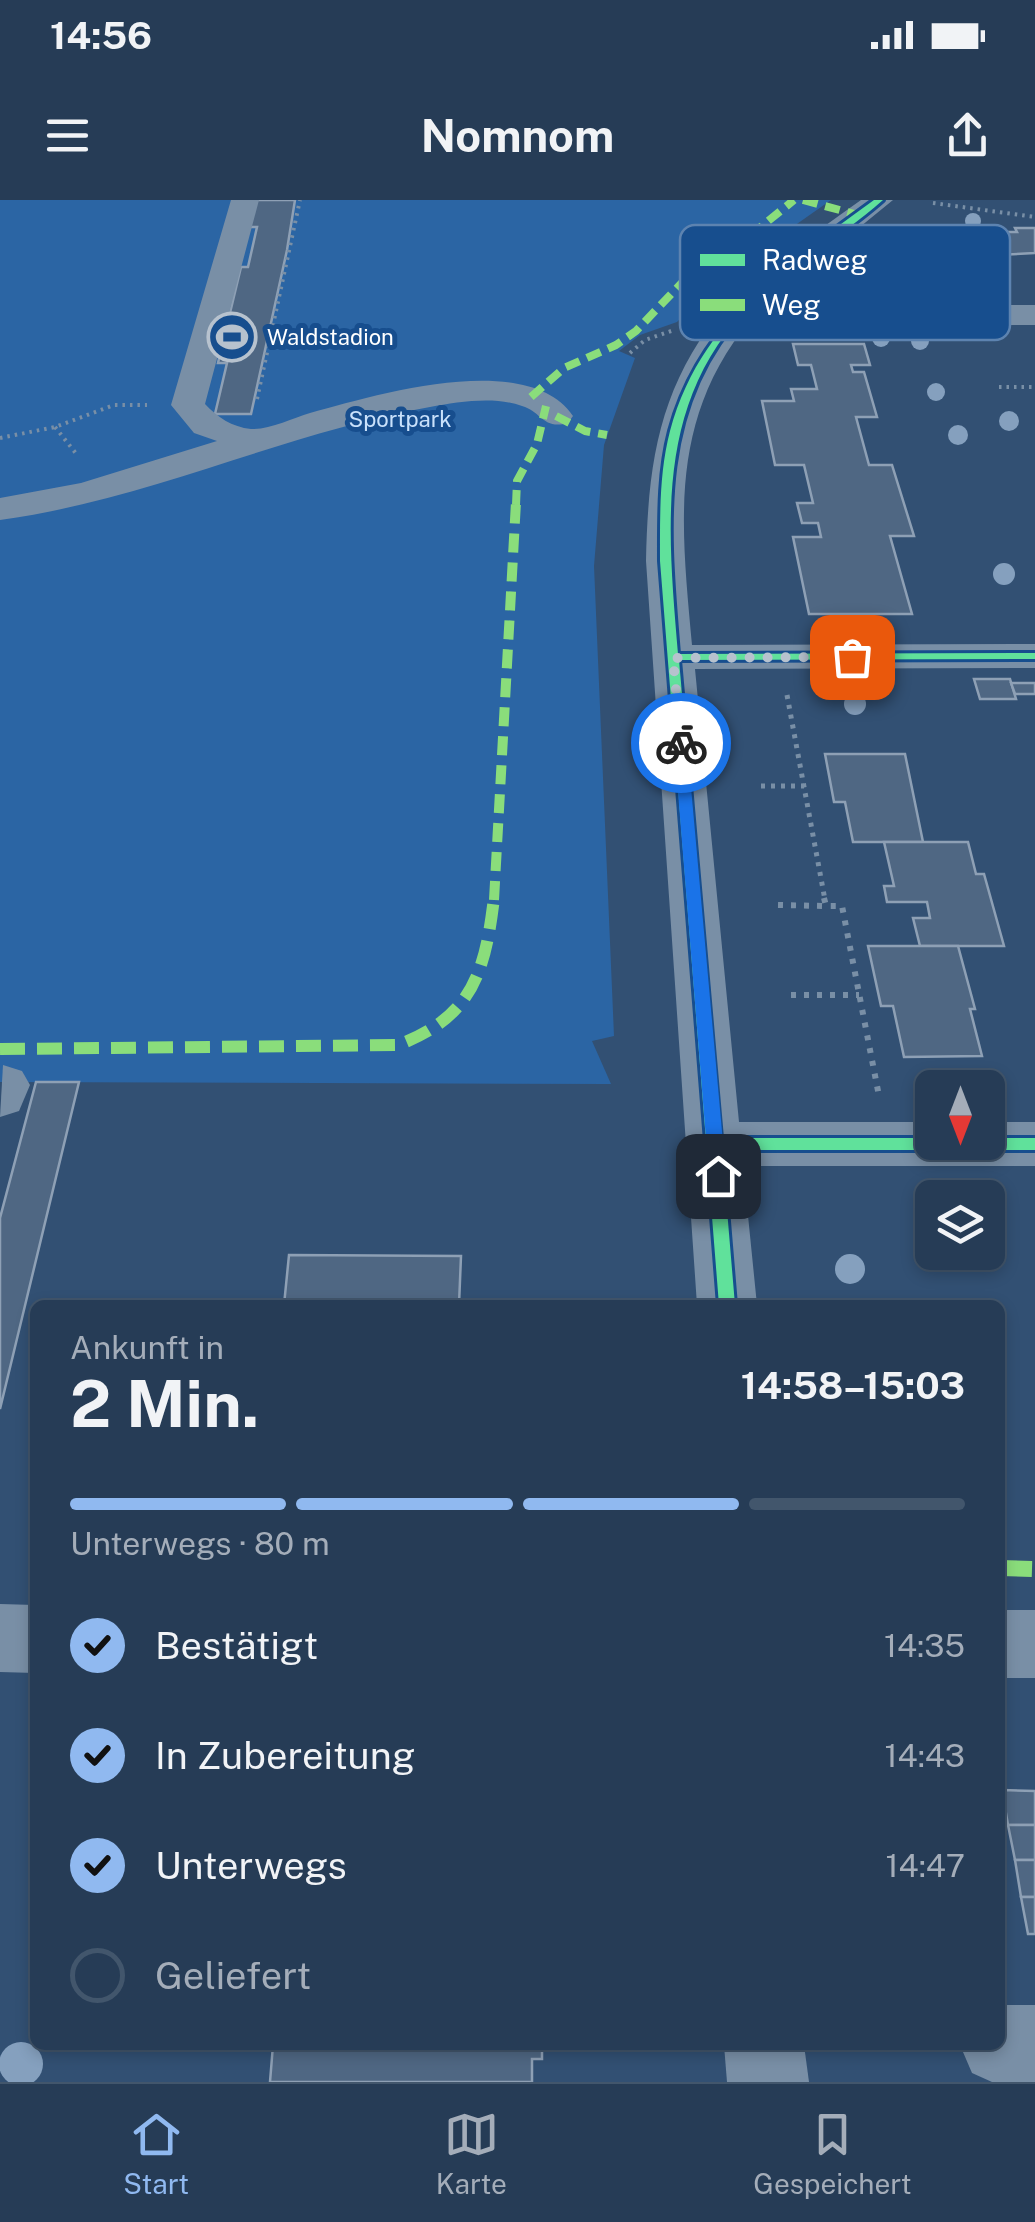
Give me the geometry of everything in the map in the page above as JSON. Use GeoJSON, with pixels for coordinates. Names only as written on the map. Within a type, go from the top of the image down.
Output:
{"type":"FeatureCollection","features":[{"type":"Feature","properties":{"kind":"street"},"geometry":{"type":"LineString","coordinates":[[245,200],[188,405],[206,426],[248,439]]}},
{"type":"Feature","properties":{"kind":"street"},"geometry":{"type":"LineString","coordinates":[[847,225],[879,200]]}},
{"type":"Feature","properties":{"kind":"street"},"geometry":{"type":"LineString","coordinates":[[1010,315],[1035,315]]}},
{"type":"Feature","properties":{"kind":"street"},"geometry":{"type":"LineString","coordinates":[[717,340],[697,367],[673,437],[664,523],[728,1300]]}},
{"type":"Feature","properties":{"kind":"street"},"geometry":{"type":"LineString","coordinates":[[0,509],[89,469],[456,394],[532,397],[556,416]]}},
{"type":"Feature","properties":{"kind":"street"},"geometry":{"type":"LineString","coordinates":[[673,658],[1035,656]]}},
{"type":"Feature","properties":{"kind":"street"},"geometry":{"type":"LineString","coordinates":[[715,1144],[1035,1144]]}},
{"type":"Feature","properties":{"kind":"street"},"geometry":{"type":"LineString","coordinates":[[0,1638],[30,1638]]}},
{"type":"Feature","properties":{"kind":"street"},"geometry":{"type":"LineString","coordinates":[[1005,1644],[1035,1644]]}},
{"type":"Feature","properties":{"kind":"street"},"geometry":{"type":"LineString","coordinates":[[1005,2045],[1035,2045]]}},
{"type":"Feature","properties":{"kind":"street"},"geometry":{"type":"LineString","coordinates":[[765,2050],[768,2082]]}},
{"type":"Feature","properties":{"kind":"path"},"geometry":{"type":"LineString","coordinates":[[248,439],[300,200]]}},
{"type":"Feature","properties":{"kind":"path"},"geometry":{"type":"LineString","coordinates":[[932,203],[1035,217]]}},
{"type":"Feature","properties":{"kind":"path"},"geometry":{"type":"LineString","coordinates":[[999,386],[1035,386]]}},
{"type":"Feature","properties":{"kind":"path"},"geometry":{"type":"LineString","coordinates":[[0,438],[55,428],[114,405],[188,405]]}},
{"type":"Feature","properties":{"kind":"path"},"geometry":{"type":"LineString","coordinates":[[55,428],[89,469]]}},
{"type":"Feature","properties":{"kind":"path"},"geometry":{"type":"LineString","coordinates":[[786,690],[826,906]]}},
{"type":"Feature","properties":{"kind":"path"},"geometry":{"type":"LineString","coordinates":[[761,786],[804,786]]}},
{"type":"Feature","properties":{"kind":"path"},"geometry":{"type":"LineString","coordinates":[[778,906],[842,906],[880,1104]]}},
{"type":"Feature","properties":{"kind":"path"},"geometry":{"type":"LineString","coordinates":[[791,994],[859,994]]}},
{"type":"Feature","properties":{"kind":"green space","name":"Sportpark"},"geometry":{"type":"Polygon","coordinates":[[[0,200],[831,200],[795,225],[680,225],[680,319],[640,335],[619,351],[635,358],[604,445],[594,566],[614,1036],[592,1041],[611,1084],[0,1082],[0,200]]]}},
{"type":"Feature","properties":{"kind":"building"},"geometry":{"type":"Polygon","coordinates":[[[255,200],[295,200],[287,250],[251,414],[215,414],[227,363],[218,363],[241,267],[248,267],[257,227],[249,227],[255,200]]]}},
{"type":"Feature","properties":{"kind":"building"},"geometry":{"type":"Polygon","coordinates":[[[1015,228],[1035,228],[1035,253],[1010,254],[1010,232],[1017,232],[1015,228]]]}},
{"type":"Feature","properties":{"kind":"building"},"geometry":{"type":"Polygon","coordinates":[[[793,344],[864,344],[870,365],[851,365],[853,372],[864,372],[877,417],[856,417],[869,465],[892,465],[914,536],[890,536],[912,614],[809,614],[793,537],[821,537],[818,523],[802,523],[797,503],[813,503],[804,465],[775,465],[762,401],[794,401],[791,389],[817,389],[811,365],[798,365],[793,344]]]}},
{"type":"Feature","properties":{"kind":"building"},"geometry":{"type":"Polygon","coordinates":[[[974,679],[1010,679],[1016,699],[980,699],[974,679]]]}},
{"type":"Feature","properties":{"kind":"building"},"geometry":{"type":"Polygon","coordinates":[[[1011,683],[1035,683],[1035,694],[1015,694],[1011,683]]]}},
{"type":"Feature","properties":{"kind":"building"},"geometry":{"type":"Polygon","coordinates":[[[825,754],[905,754],[923,842],[853,842],[845,802],[834,802],[825,754]]]}},
{"type":"Feature","properties":{"kind":"building"},"geometry":{"type":"Polygon","coordinates":[[[884,842],[968,842],[976,874],[984,874],[1004,946],[920,946],[913,918],[930,918],[927,902],[887,902],[884,886],[894,886],[884,842]]]}},
{"type":"Feature","properties":{"kind":"building"},"geometry":{"type":"Polygon","coordinates":[[[868,946],[958,946],[975,1009],[970,1009],[982,1056],[904,1057],[893,1006],[881,1006],[868,946]]]}},
{"type":"Feature","properties":{"kind":"building"},"geometry":{"type":"Polygon","coordinates":[[[36,1082],[79,1082],[0,1409],[0,1218],[36,1082]]]}},
{"type":"Feature","properties":{"kind":"building"},"geometry":{"type":"Polygon","coordinates":[[[289,1255],[461,1256],[459,1300],[284,1300],[289,1255]]]}},
{"type":"Feature","properties":{"kind":"building"},"geometry":{"type":"Polygon","coordinates":[[[1005,1790],[1035,1791],[1035,1825],[1008,1825],[1005,1790]]]}},
{"type":"Feature","properties":{"kind":"building"},"geometry":{"type":"Polygon","coordinates":[[[1008,1825],[1035,1825],[1035,1860],[1015,1860],[1008,1825]]]}},
{"type":"Feature","properties":{"kind":"building"},"geometry":{"type":"Polygon","coordinates":[[[1015,1860],[1035,1860],[1035,1897],[1021,1897],[1015,1860]]]}},
{"type":"Feature","properties":{"kind":"building"},"geometry":{"type":"Polygon","coordinates":[[[1021,1897],[1035,1897],[1035,1934],[1028,1934],[1021,1897]]]}},
{"type":"Feature","properties":{"kind":"building"},"geometry":{"type":"Polygon","coordinates":[[[273,2050],[542,2050],[542,2059],[532,2059],[532,2082],[270,2082],[273,2050]]]}},
{"type":"Feature","properties":{"kind":"marked path"},"geometry":{"type":"LineString","coordinates":[[763,225],[794,200]]}},
{"type":"Feature","properties":{"kind":"marked path"},"geometry":{"type":"LineString","coordinates":[[803,200],[858,215]]}},
{"type":"Feature","properties":{"kind":"marked path"},"geometry":{"type":"LineString","coordinates":[[531,397],[564,368],[616,345],[636,331],[680,285]]}},
{"type":"Feature","properties":{"kind":"marked path"},"geometry":{"type":"LineString","coordinates":[[0,1049],[398,1045],[431,1032],[461,1006],[477,973],[494,902],[517,481],[537,444],[546,406]]}},
{"type":"Feature","properties":{"kind":"marked path"},"geometry":{"type":"LineString","coordinates":[[556,416],[585,431],[607,435]]}},
{"type":"Feature","properties":{"kind":"marked path"},"geometry":{"type":"LineString","coordinates":[[1005,1568],[1035,1569]]}},
{"type":"Feature","properties":{"kind":"cycle path"},"geometry":{"type":"LineString","coordinates":[[845,225],[879,200]]}},
{"type":"Feature","properties":{"kind":"cycle path"},"geometry":{"type":"LineString","coordinates":[[717,340],[689,386],[674,434],[666,491],[665,561],[727,1300]]}},
{"type":"Feature","properties":{"kind":"cycle path"},"geometry":{"type":"LineString","coordinates":[[673,657],[1035,656]]}},
{"type":"Feature","properties":{"kind":"cycle path"},"geometry":{"type":"LineString","coordinates":[[715,1144],[1035,1144]]}},
{"type":"Feature","properties":{"kind":"way so far"},"geometry":{"type":"LineString","coordinates":[[681,743],[673,658],[852,657]]}},
{"type":"Feature","properties":{"kind":"place","name":"Waldstadion"},"geometry":{"type":"Point","coordinates":[232,337]}},
{"type":"Feature","properties":{"kind":"route"},"geometry":{"type":"LineString","coordinates":[[681,743],[718,1176]]}}]}
